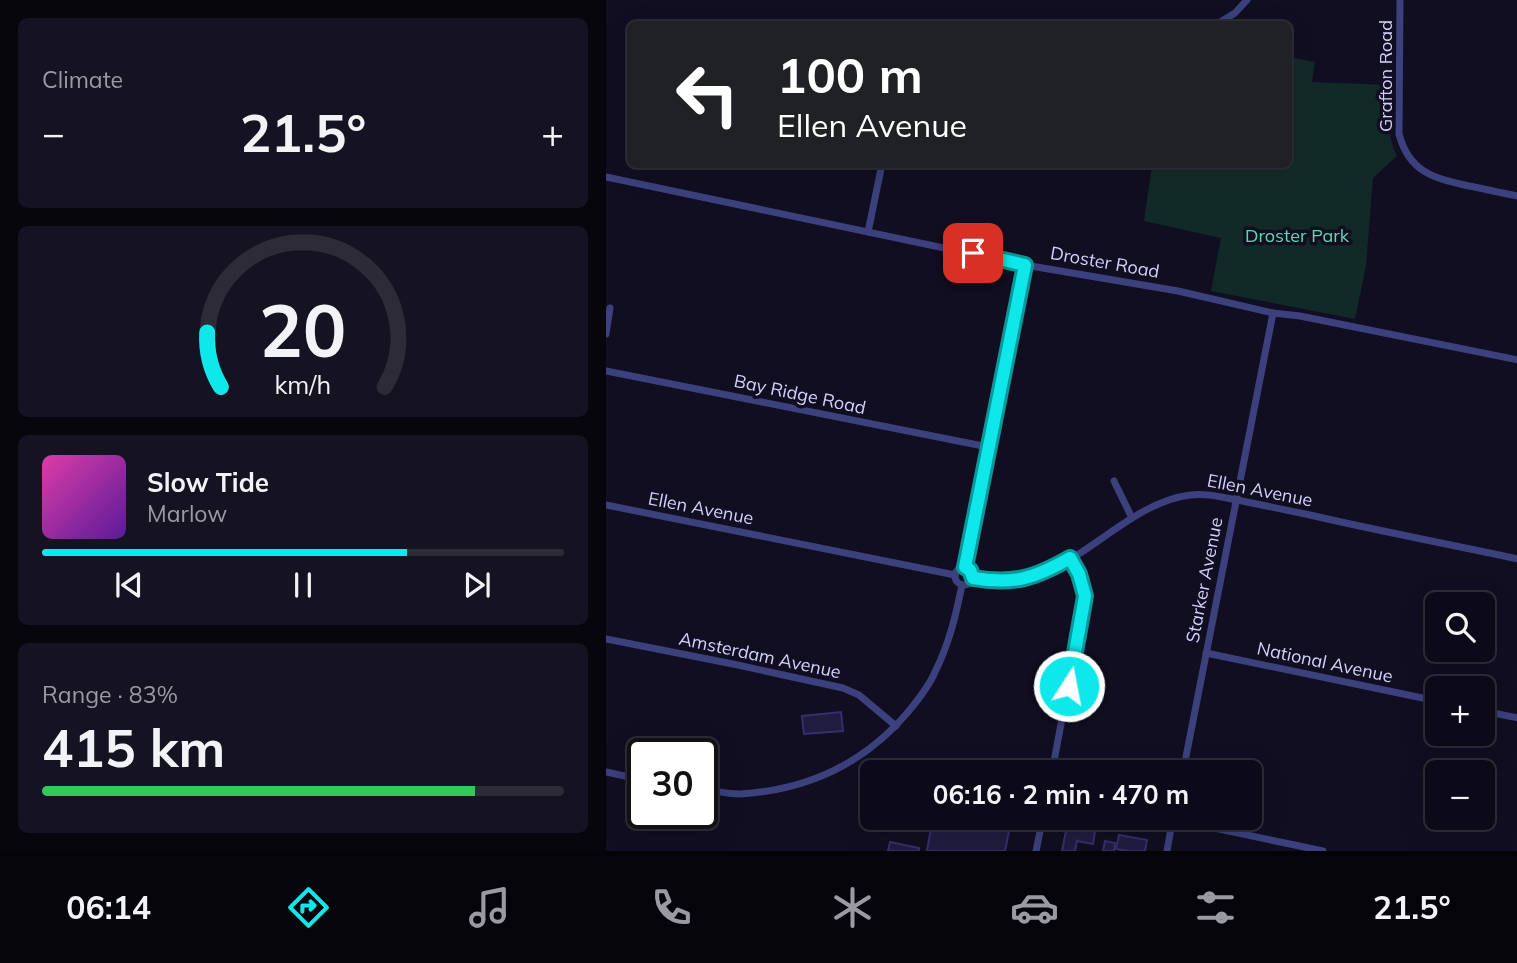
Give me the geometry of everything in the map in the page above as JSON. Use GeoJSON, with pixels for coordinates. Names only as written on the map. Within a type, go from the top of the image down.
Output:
{"type":"FeatureCollection","features":[{"type":"Feature","properties":{"kind":"street"},"geometry":{"type":"LineString","coordinates":[[1222,21],[1235,13],[1247,0]]}},
{"type":"Feature","properties":{"kind":"street","name":"Grafton Road"},"geometry":{"type":"LineString","coordinates":[[1400,0],[1399,134],[1403,149],[1420,169],[1434,177],[1518,196]]}},
{"type":"Feature","properties":{"kind":"street"},"geometry":{"type":"LineString","coordinates":[[868,232],[880,168]]}},
{"type":"Feature","properties":{"kind":"street","name":"Droster Road"},"geometry":{"type":"LineString","coordinates":[[606,177],[1025,265],[1178,291],[1273,313],[1300,316],[1518,360]]}},
{"type":"Feature","properties":{"kind":"street"},"geometry":{"type":"LineString","coordinates":[[965,567],[1025,265]]}},
{"type":"Feature","properties":{"kind":"street"},"geometry":{"type":"LineString","coordinates":[[606,334],[610,309]]}},
{"type":"Feature","properties":{"kind":"street","name":"Starker Avenue"},"geometry":{"type":"LineString","coordinates":[[1185,760],[1273,313]]}},
{"type":"Feature","properties":{"kind":"street","name":"Bay Ridge Road"},"geometry":{"type":"LineString","coordinates":[[606,371],[988,447]]}},
{"type":"Feature","properties":{"kind":"street"},"geometry":{"type":"LineString","coordinates":[[1114,481],[1132,518]]}},
{"type":"Feature","properties":{"kind":"street","name":"Ellen Avenue"},"geometry":{"type":"LineString","coordinates":[[973,578],[1005,582],[1048,570],[1155,505],[1200,494],[1518,558]]}},
{"type":"Feature","properties":{"kind":"street","name":"Ellen Avenue"},"geometry":{"type":"LineString","coordinates":[[606,505],[955,575]]}},
{"type":"Feature","properties":{"kind":"street"},"geometry":{"type":"LineString","coordinates":[[1054,760],[1085,596],[1079,574],[1070,558]]}},
{"type":"Feature","properties":{"kind":"street"},"geometry":{"type":"LineString","coordinates":[[965,567],[970,570],[973,578],[962,585],[955,580],[955,575],[960,568],[965,567]]}},
{"type":"Feature","properties":{"kind":"street"},"geometry":{"type":"LineString","coordinates":[[718,791],[737,794],[814,780],[849,764],[880,742],[919,699],[934,675],[954,624],[962,585]]}},
{"type":"Feature","properties":{"kind":"street","name":"Amsterdam Avenue"},"geometry":{"type":"LineString","coordinates":[[606,639],[843,688],[859,695],[896,726]]}},
{"type":"Feature","properties":{"kind":"street","name":"National Avenue"},"geometry":{"type":"LineString","coordinates":[[1206,653],[1425,699]]}},
{"type":"Feature","properties":{"kind":"street"},"geometry":{"type":"LineString","coordinates":[[1495,713],[1518,718]]}},
{"type":"Feature","properties":{"kind":"street"},"geometry":{"type":"LineString","coordinates":[[606,772],[627,777]]}},
{"type":"Feature","properties":{"kind":"street"},"geometry":{"type":"LineString","coordinates":[[1036,851],[1040,830]]}},
{"type":"Feature","properties":{"kind":"street"},"geometry":{"type":"LineString","coordinates":[[1167,851],[1171,830]]}},
{"type":"Feature","properties":{"kind":"street"},"geometry":{"type":"LineString","coordinates":[[1223,830],[1301,849],[1323,851]]}},
{"type":"Feature","properties":{"kind":"green space","name":"Droster Park"},"geometry":{"type":"Polygon","coordinates":[[[1292,58],[1315,62],[1312,82],[1389,85],[1390,131],[1397,156],[1373,178],[1366,266],[1355,319],[1211,291],[1221,238],[1144,221],[1152,168],[1292,168],[1292,58]]]}},
{"type":"Feature","properties":{"kind":"building"},"geometry":{"type":"Polygon","coordinates":[[[841,712],[843,731],[804,734],[802,716],[841,712]]]}},
{"type":"Feature","properties":{"kind":"building"},"geometry":{"type":"Polygon","coordinates":[[[931,830],[1009,830],[1005,851],[927,851],[931,830]]]}},
{"type":"Feature","properties":{"kind":"building"},"geometry":{"type":"Polygon","coordinates":[[[1066,830],[1095,831],[1093,844],[1077,841],[1075,851],[1062,851],[1066,830]]]}},
{"type":"Feature","properties":{"kind":"building"},"geometry":{"type":"Polygon","coordinates":[[[1119,835],[1147,840],[1145,851],[1116,849],[1119,835]]]}},
{"type":"Feature","properties":{"kind":"building"},"geometry":{"type":"Polygon","coordinates":[[[1105,841],[1115,843],[1114,851],[1103,851],[1105,841]]]}},
{"type":"Feature","properties":{"kind":"building"},"geometry":{"type":"Polygon","coordinates":[[[890,842],[919,848],[919,851],[888,851],[890,842]]]}},
{"type":"Feature","properties":{"kind":"route"},"geometry":{"type":"LineString","coordinates":[[973,253],[1025,265],[965,567],[970,570],[973,578],[1005,582],[1034,576],[1070,558],[1083,583],[1085,596],[1069,686]]}}]}
